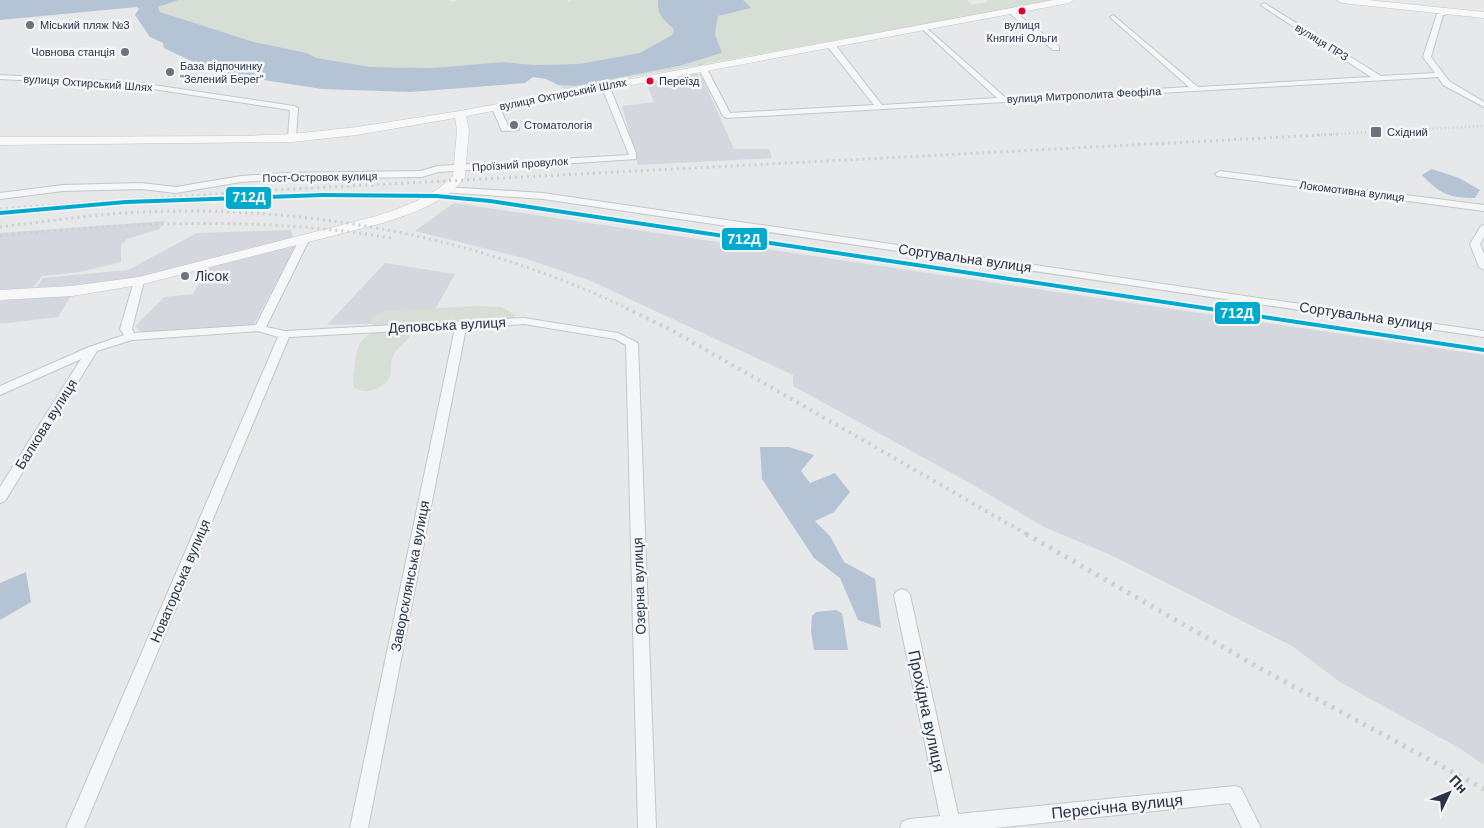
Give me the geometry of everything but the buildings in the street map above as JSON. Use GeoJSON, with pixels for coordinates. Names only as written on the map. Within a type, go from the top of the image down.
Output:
{"type":"FeatureCollection","features":[{"type":"Feature","properties":{"kind":"main road","name":"вулиця Охтирський Шлях"},"geometry":{"type":"LineString","coordinates":[[0,141],[241,140],[292,138],[357,131],[496,108],[604,85],[1069,0]]}},
{"type":"Feature","properties":{"kind":"main road"},"geometry":{"type":"LineString","coordinates":[[1342,0],[1484,15]]}},
{"type":"Feature","properties":{"kind":"main road","name":"Проїзний провулок"},"geometry":{"type":"LineString","coordinates":[[460,114],[462,130],[461,168]]}},
{"type":"Feature","properties":{"kind":"main road"},"geometry":{"type":"LineString","coordinates":[[0,295],[72,291],[139,281],[400,212],[420,205],[445,190],[459,176],[461,168]]}},
{"type":"Feature","properties":{"kind":"street","name":"вулиця ПРЗ"},"geometry":{"type":"LineString","coordinates":[[1264,5],[1380,79]]}},
{"type":"Feature","properties":{"kind":"street"},"geometry":{"type":"LineString","coordinates":[[1010,11],[1056,48]]}},
{"type":"Feature","properties":{"kind":"street"},"geometry":{"type":"LineString","coordinates":[[1451,12],[1440,14],[1427,57],[1446,83],[1484,105]]}},
{"type":"Feature","properties":{"kind":"street"},"geometry":{"type":"LineString","coordinates":[[1113,17],[1196,89]]}},
{"type":"Feature","properties":{"kind":"street"},"geometry":{"type":"LineString","coordinates":[[923,27],[1004,100]]}},
{"type":"Feature","properties":{"kind":"street"},"geometry":{"type":"LineString","coordinates":[[830,44],[880,107]]}},
{"type":"Feature","properties":{"kind":"street","name":"вулиця Митрополита Феофіла"},"geometry":{"type":"LineString","coordinates":[[702,68],[727,116],[1440,75]]}},
{"type":"Feature","properties":{"kind":"street","name":"вулиця Охтирський Шлях"},"geometry":{"type":"LineString","coordinates":[[0,76],[132,84],[294,108],[292,138]]}},
{"type":"Feature","properties":{"kind":"street","name":"Проїзний провулок"},"geometry":{"type":"LineString","coordinates":[[461,168],[632,155],[604,85]]}},
{"type":"Feature","properties":{"kind":"street"},"geometry":{"type":"LineString","coordinates":[[496,108],[505,129],[516,128]]}},
{"type":"Feature","properties":{"kind":"street","name":"Пост-Островок вулиця"},"geometry":{"type":"LineString","coordinates":[[0,196],[63,188],[141,186],[176,190],[242,179],[287,176],[422,174],[437,170],[461,168]]}},
{"type":"Feature","properties":{"kind":"street","name":"Локомотивна вулиця"},"geometry":{"type":"LineString","coordinates":[[1220,174],[1484,208]]}},
{"type":"Feature","properties":{"kind":"street","name":"Сортувальна вулиця"},"geometry":{"type":"LineString","coordinates":[[445,190],[543,196],[1484,334]]}},
{"type":"Feature","properties":{"kind":"street"},"geometry":{"type":"LineString","coordinates":[[1484,228],[1475,244],[1484,267]]}},
{"type":"Feature","properties":{"kind":"street"},"geometry":{"type":"LineString","coordinates":[[260,328],[305,238]]}},
{"type":"Feature","properties":{"kind":"street"},"geometry":{"type":"LineString","coordinates":[[131,336],[126,329],[139,281]]}},
{"type":"Feature","properties":{"kind":"street","name":"Деповська вулиця"},"geometry":{"type":"LineString","coordinates":[[0,390],[92,349],[131,336],[260,328],[269,332],[285,334],[524,321],[618,336],[632,343]]}},
{"type":"Feature","properties":{"kind":"street","name":"Заворсклянська вулиця"},"geometry":{"type":"LineString","coordinates":[[359,828],[461,324]]}},
{"type":"Feature","properties":{"kind":"street","name":"Новаторська вулиця"},"geometry":{"type":"LineString","coordinates":[[75,828],[285,334]]}},
{"type":"Feature","properties":{"kind":"street","name":"Озерна вулиця"},"geometry":{"type":"LineString","coordinates":[[632,343],[647,828]]}},
{"type":"Feature","properties":{"kind":"street","name":"Балкова вулиця"},"geometry":{"type":"LineString","coordinates":[[0,498],[92,349]]}},
{"type":"Feature","properties":{"kind":"street","name":"Прохідна вулиця"},"geometry":{"type":"LineString","coordinates":[[902,595],[952,826]]}},
{"type":"Feature","properties":{"kind":"street","name":"Пересічна вулиця"},"geometry":{"type":"LineString","coordinates":[[909,828],[952,826],[1235,794],[1252,828]]}},
{"type":"Feature","properties":{"kind":"shaded area"},"geometry":{"type":"Polygon","coordinates":[[[179,0],[448,0],[454,2],[458,0],[567,0],[569,2],[572,0],[658,0],[662,17],[674,29],[672,36],[640,53],[579,64],[534,65],[503,62],[433,68],[371,67],[317,58],[307,53],[254,42],[160,12],[158,7],[179,0]]]}},
{"type":"Feature","properties":{"kind":"shaded area"},"geometry":{"type":"Polygon","coordinates":[[[743,0],[967,0],[972,5],[988,2],[987,0],[1056,0],[566,89],[558,85],[576,86],[679,66],[722,53],[715,34],[718,16],[750,8],[743,0]]]}},
{"type":"Feature","properties":{"kind":"shaded area"},"geometry":{"type":"Polygon","coordinates":[[[696,72],[703,79],[734,149],[769,149],[772,158],[638,165],[622,106],[654,102],[646,82],[696,72]]]}},
{"type":"Feature","properties":{"kind":"shaded area"},"geometry":{"type":"Polygon","coordinates":[[[454,203],[1484,355],[1484,765],[1459,748],[1340,682],[1292,646],[1111,555],[1044,527],[968,482],[793,386],[793,375],[591,281],[527,259],[415,231],[454,203]]]}},
{"type":"Feature","properties":{"kind":"shaded area"},"geometry":{"type":"Polygon","coordinates":[[[165,221],[159,229],[127,239],[121,245],[121,262],[80,272],[42,276],[32,289],[0,291],[0,233],[165,221]]]}},
{"type":"Feature","properties":{"kind":"shaded area"},"geometry":{"type":"Polygon","coordinates":[[[291,230],[293,238],[137,278],[36,288],[43,278],[128,270],[197,233],[291,230]]]}},
{"type":"Feature","properties":{"kind":"shaded area"},"geometry":{"type":"Polygon","coordinates":[[[288,244],[295,247],[253,326],[143,333],[135,326],[164,297],[193,294],[208,268],[288,244]]]}},
{"type":"Feature","properties":{"kind":"shaded area"},"geometry":{"type":"Polygon","coordinates":[[[385,263],[455,274],[428,322],[327,325],[385,263]]]}},
{"type":"Feature","properties":{"kind":"shaded area"},"geometry":{"type":"Polygon","coordinates":[[[72,294],[58,317],[0,324],[0,301],[72,294]]]}},
{"type":"Feature","properties":{"kind":"shaded area"},"geometry":{"type":"Polygon","coordinates":[[[476,306],[501,307],[516,315],[511,320],[378,327],[372,324],[371,319],[376,314],[385,311],[476,306]]]}},
{"type":"Feature","properties":{"kind":"shaded area"},"geometry":{"type":"Polygon","coordinates":[[[379,330],[405,331],[411,335],[393,356],[390,376],[387,381],[379,388],[363,391],[353,386],[357,350],[364,339],[379,330]]]}},
{"type":"Feature","properties":{"kind":"water"},"geometry":{"type":"Polygon","coordinates":[[[0,0],[179,0],[158,7],[160,12],[254,42],[307,53],[317,58],[371,67],[433,68],[503,62],[534,65],[579,64],[640,53],[672,35],[674,29],[661,17],[658,0],[743,0],[751,8],[718,16],[715,34],[722,53],[679,66],[576,86],[558,85],[546,79],[533,77],[525,83],[410,92],[322,89],[224,74],[206,68],[164,48],[163,43],[150,37],[135,15],[139,9],[137,7],[0,20],[0,0]]]}},
{"type":"Feature","properties":{"kind":"water"},"geometry":{"type":"Polygon","coordinates":[[[1432,169],[1459,178],[1480,190],[1475,198],[1446,194],[1434,187],[1422,175],[1432,169]]]}},
{"type":"Feature","properties":{"kind":"water"},"geometry":{"type":"Polygon","coordinates":[[[760,447],[789,447],[814,455],[801,471],[810,483],[835,473],[850,492],[834,512],[815,521],[830,536],[844,562],[875,579],[881,628],[858,620],[840,578],[814,558],[762,479],[760,447]]]}},
{"type":"Feature","properties":{"kind":"water"},"geometry":{"type":"Polygon","coordinates":[[[26,572],[31,602],[0,620],[0,583],[26,572]]]}},
{"type":"Feature","properties":{"kind":"water"},"geometry":{"type":"Polygon","coordinates":[[[836,610],[842,613],[848,650],[814,650],[811,631],[812,616],[816,612],[836,610]]]}},
{"type":"Feature","properties":{"kind":"railway"},"geometry":{"type":"LineString","coordinates":[[1317,135],[1484,126]]}},
{"type":"Feature","properties":{"kind":"railway"},"geometry":{"type":"LineString","coordinates":[[0,209],[274,190],[1341,134]]}},
{"type":"Feature","properties":{"kind":"railway"},"geometry":{"type":"LineString","coordinates":[[0,227],[89,216],[143,212],[206,211],[268,214],[330,221],[392,231],[453,245],[513,262],[572,284],[629,309]]}},
{"type":"Feature","properties":{"kind":"railway"},"geometry":{"type":"LineString","coordinates":[[0,236],[98,227],[245,224],[293,226],[391,238]]}},
{"type":"Feature","properties":{"kind":"railway"},"geometry":{"type":"LineString","coordinates":[[626,308],[675,332],[1028,535]]}},
{"type":"Feature","properties":{"kind":"railway"},"geometry":{"type":"LineString","coordinates":[[1026,534],[1263,670],[1484,789]]}},
{"type":"Feature","properties":{"kind":"transit line","name":"712Д"},"geometry":{"type":"LineString","coordinates":[[0,213],[126,202],[323,195],[436,196],[490,201],[1484,350]]}},
{"type":"Feature","properties":{"kind":"place","name":"вулиця Княгині Ольги"},"geometry":{"type":"Point","coordinates":[1022,11]}},
{"type":"Feature","properties":{"kind":"place","name":"Міський пляж №3"},"geometry":{"type":"Point","coordinates":[30,25]}},
{"type":"Feature","properties":{"kind":"place","name":"Човнова станція"},"geometry":{"type":"Point","coordinates":[125,52]}},
{"type":"Feature","properties":{"kind":"place","name":"База відпочинку \"Зелений Берег\""},"geometry":{"type":"Point","coordinates":[170,72]}},
{"type":"Feature","properties":{"kind":"place","name":"Переїзд"},"geometry":{"type":"Point","coordinates":[650,81]}},
{"type":"Feature","properties":{"kind":"place","name":"Стоматологія"},"geometry":{"type":"Point","coordinates":[514,125]}},
{"type":"Feature","properties":{"kind":"place","name":"Східний"},"geometry":{"type":"Point","coordinates":[1376,132]}},
{"type":"Feature","properties":{"kind":"place","name":"Лісок"},"geometry":{"type":"Point","coordinates":[185,276]}}]}
